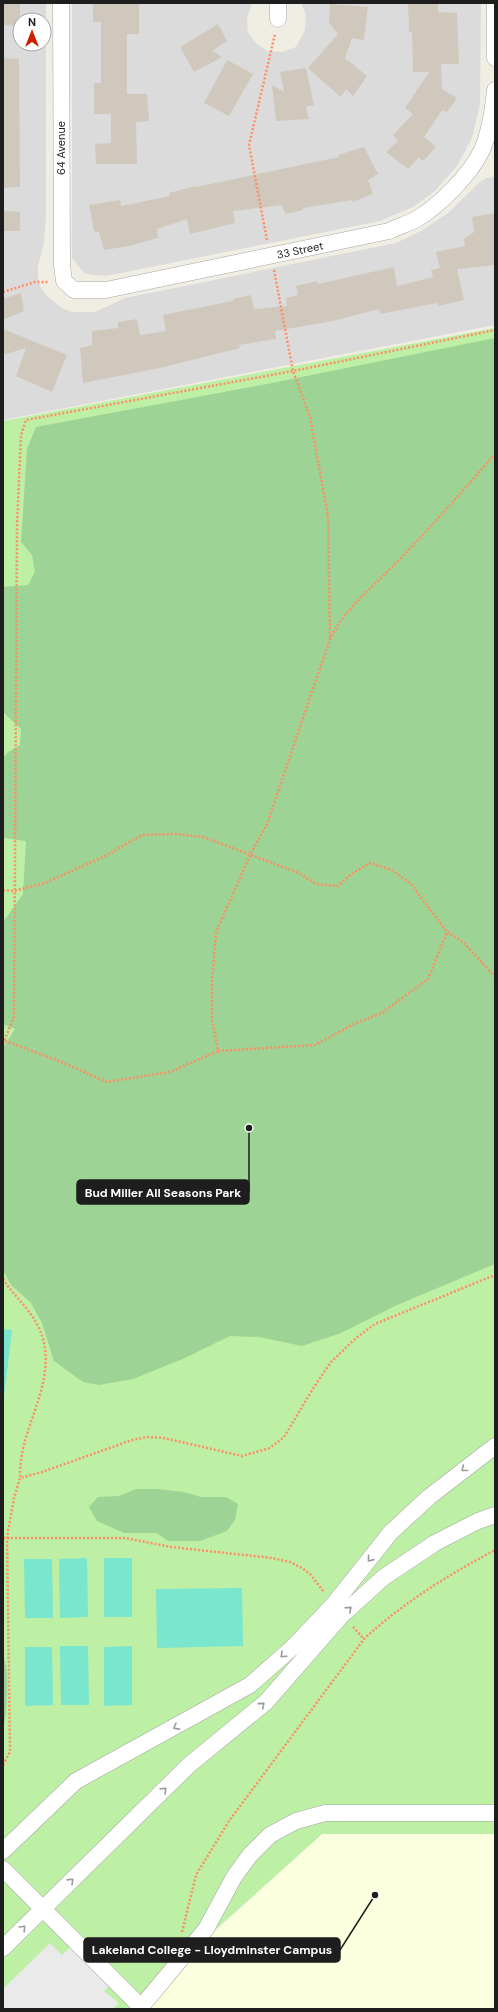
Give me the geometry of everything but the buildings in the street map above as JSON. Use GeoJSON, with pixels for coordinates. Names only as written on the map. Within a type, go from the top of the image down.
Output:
{"type":"FeatureCollection","features":[{"type":"Feature","properties":{"kind":"street","name":"64 Avenue"},"geometry":{"type":"LineString","coordinates":[[61,3],[62,265],[64,281],[74,290]]}},
{"type":"Feature","properties":{"kind":"street"},"geometry":{"type":"LineString","coordinates":[[495,3],[495,58]]}},
{"type":"Feature","properties":{"kind":"street","name":"33 Street"},"geometry":{"type":"LineString","coordinates":[[74,290],[106,290],[389,231],[415,220],[437,203],[466,176],[488,152],[495,90]]}},
{"type":"Feature","properties":{"kind":"street"},"geometry":{"type":"LineString","coordinates":[[3,1851],[76,1781],[250,1685],[293,1646],[333,1605],[391,1532],[429,1497],[495,1446]]}},
{"type":"Feature","properties":{"kind":"street"},"geometry":{"type":"LineString","coordinates":[[3,1948],[189,1765],[266,1702],[342,1615],[384,1577],[435,1543],[478,1521],[495,1515]]}},
{"type":"Feature","properties":{"kind":"street"},"geometry":{"type":"LineString","coordinates":[[3,1869],[142,2008],[206,1929],[234,1877],[250,1855],[270,1835],[296,1821],[325,1813],[495,1813]]}},
{"type":"Feature","properties":{"kind":"path"},"geometry":{"type":"LineString","coordinates":[[268,240],[249,145],[266,76],[278,11]]}},
{"type":"Feature","properties":{"kind":"path"},"geometry":{"type":"LineString","coordinates":[[274,272],[293,371],[310,417],[328,516],[330,640]]}},
{"type":"Feature","properties":{"kind":"path"},"geometry":{"type":"LineString","coordinates":[[3,292],[35,282]]}},
{"type":"Feature","properties":{"kind":"path"},"geometry":{"type":"LineString","coordinates":[[447,932],[428,979],[382,1012],[356,1023],[315,1045],[218,1051],[170,1072],[106,1082],[64,1063],[4,1042],[14,1017],[17,526],[20,442],[26,420],[293,371],[495,330]]}},
{"type":"Feature","properties":{"kind":"path"},"geometry":{"type":"LineString","coordinates":[[218,1051],[212,1019],[212,982],[216,932],[251,853],[267,824],[330,640],[338,623],[348,610],[413,546],[495,454]]}},
{"type":"Feature","properties":{"kind":"path"},"geometry":{"type":"LineString","coordinates":[[3,890],[14,890],[45,883],[105,856],[142,835],[174,834],[203,837],[251,853],[299,873],[316,884],[338,886],[351,874],[370,863],[392,870],[411,884],[447,932],[464,943],[495,977]]}},
{"type":"Feature","properties":{"kind":"path"},"geometry":{"type":"LineString","coordinates":[[20,1478],[42,1472],[132,1440],[147,1437],[164,1438],[242,1456],[270,1448],[284,1437],[314,1387],[332,1362],[356,1338],[375,1324],[495,1275]]}},
{"type":"Feature","properties":{"kind":"path"},"geometry":{"type":"LineString","coordinates":[[3,1279],[10,1290],[27,1307],[39,1327],[45,1347],[46,1365],[35,1415],[24,1444],[20,1478],[14,1498],[7,1537],[10,1752],[3,1764]]}},
{"type":"Feature","properties":{"kind":"path"},"geometry":{"type":"LineString","coordinates":[[3,1538],[125,1538],[171,1546],[272,1558],[290,1562],[302,1568],[310,1574],[326,1595]]}},
{"type":"Feature","properties":{"kind":"path"},"geometry":{"type":"LineString","coordinates":[[181,1933],[196,1875],[229,1821],[364,1639],[390,1615],[446,1578],[495,1550]]}},
{"type":"Feature","properties":{"kind":"path"},"geometry":{"type":"LineString","coordinates":[[3,1606],[7,1604]]}},
{"type":"Feature","properties":{"kind":"path"},"geometry":{"type":"LineString","coordinates":[[348,1623],[364,1639]]}},
{"type":"Feature","properties":{"kind":"shaded area"},"geometry":{"type":"Polygon","coordinates":[[[3,3],[46,3],[46,12],[12,12],[12,52],[46,52],[46,216],[44,243],[38,266],[38,277],[40,286],[46,295],[62,308],[72,312],[95,312],[125,298],[396,243],[421,231],[448,213],[486,178],[495,177],[495,325],[3,420],[3,3]]]}},
{"type":"Feature","properties":{"kind":"shaded area"},"geometry":{"type":"Polygon","coordinates":[[[72,3],[252,3],[247,19],[248,33],[256,43],[267,51],[282,52],[296,47],[305,30],[306,15],[301,3],[481,3],[480,104],[472,138],[457,166],[435,191],[413,207],[380,221],[106,276],[84,273],[72,258],[72,3]]]}},
{"type":"Feature","properties":{"kind":"shaded area"},"geometry":{"type":"Polygon","coordinates":[[[322,1834],[495,1834],[495,2009],[140,2009],[187,1957],[322,1834]]]}},
{"type":"Feature","properties":{"kind":"shaded area"},"geometry":{"type":"Polygon","coordinates":[[[76,1942],[114,1981],[104,1991],[119,2003],[113,2009],[3,2009],[3,1989],[50,1943],[62,1955],[76,1942]]]}},
{"type":"Feature","properties":{"kind":"green space"},"geometry":{"type":"Polygon","coordinates":[[[495,328],[495,1834],[322,1834],[186,1956],[138,2009],[3,2009],[3,421],[495,328]]]}},
{"type":"Feature","properties":{"kind":"green space"},"geometry":{"type":"Polygon","coordinates":[[[495,338],[495,1264],[397,1305],[341,1333],[302,1346],[259,1337],[230,1336],[185,1358],[133,1379],[99,1385],[83,1382],[54,1361],[42,1323],[31,1303],[11,1285],[3,1270],[3,1048],[15,1029],[3,1024],[3,922],[23,894],[26,841],[3,838],[3,758],[7,753],[20,745],[21,729],[3,712],[3,587],[28,585],[35,572],[32,555],[21,542],[27,449],[36,427],[267,384],[495,338]]]}},
{"type":"Feature","properties":{"kind":"green space"},"geometry":{"type":"Polygon","coordinates":[[[3,1329],[12,1330],[3,1405],[3,1329]]]}},
{"type":"Feature","properties":{"kind":"green space"},"geometry":{"type":"Polygon","coordinates":[[[136,1489],[157,1489],[184,1492],[201,1497],[226,1497],[238,1504],[235,1520],[227,1531],[200,1541],[168,1541],[157,1533],[124,1533],[97,1521],[89,1507],[98,1497],[119,1496],[136,1489]]]}},
{"type":"Feature","properties":{"kind":"green space"},"geometry":{"type":"Polygon","coordinates":[[[87,1558],[88,1617],[60,1618],[59,1559],[87,1558]]]}},
{"type":"Feature","properties":{"kind":"green space"},"geometry":{"type":"Polygon","coordinates":[[[104,1558],[132,1558],[132,1617],[104,1617],[104,1558]]]}},
{"type":"Feature","properties":{"kind":"green space"},"geometry":{"type":"Polygon","coordinates":[[[24,1559],[52,1559],[53,1618],[25,1618],[24,1559]]]}},
{"type":"Feature","properties":{"kind":"green space"},"geometry":{"type":"Polygon","coordinates":[[[242,1588],[243,1646],[157,1648],[156,1589],[242,1588]]]}},
{"type":"Feature","properties":{"kind":"green space"},"geometry":{"type":"Polygon","coordinates":[[[60,1646],[88,1646],[89,1705],[61,1705],[60,1646]]]}},
{"type":"Feature","properties":{"kind":"green space"},"geometry":{"type":"Polygon","coordinates":[[[132,1646],[132,1705],[104,1706],[104,1647],[132,1646]]]}},
{"type":"Feature","properties":{"kind":"green space"},"geometry":{"type":"Polygon","coordinates":[[[25,1647],[52,1647],[53,1705],[25,1706],[25,1647]]]}},
{"type":"Feature","properties":{"kind":"green space"},"geometry":{"type":"Polygon","coordinates":[[[3,1656],[7,1670],[7,1703],[3,1729],[3,1656]]]}},
{"type":"Feature","properties":{"kind":"place","name":"Bud Miller All Seasons Park"},"geometry":{"type":"Point","coordinates":[249,1128]}},
{"type":"Feature","properties":{"kind":"place","name":"Lakeland College - Lloydminster Campus"},"geometry":{"type":"Point","coordinates":[375,1895]}}]}
